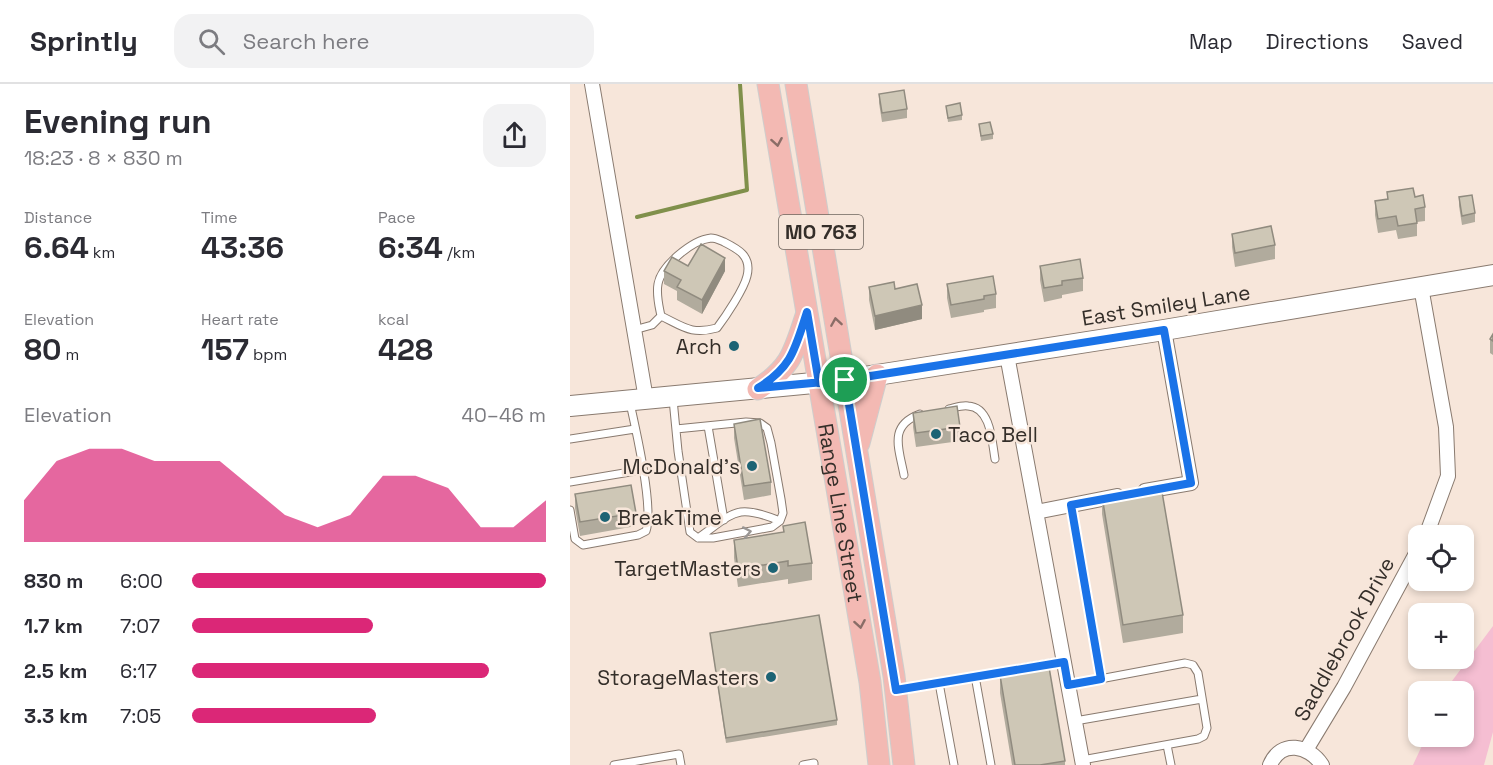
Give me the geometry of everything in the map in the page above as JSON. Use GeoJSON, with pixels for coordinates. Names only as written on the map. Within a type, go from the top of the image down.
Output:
{"type":"FeatureCollection","features":[{"type":"Feature","properties":{"kind":"main road","name":"Range Line Street"},"geometry":{"type":"LineString","coordinates":[[768,84],[870,682],[879,765]]}},
{"type":"Feature","properties":{"kind":"main road","name":"Range Line Street"},"geometry":{"type":"LineString","coordinates":[[796,84],[896,690],[904,765]]}},
{"type":"Feature","properties":{"kind":"main road"},"geometry":{"type":"LineString","coordinates":[[758,388],[785,368],[796,348],[807,312]]}},
{"type":"Feature","properties":{"kind":"main road"},"geometry":{"type":"LineString","coordinates":[[857,449],[877,375]]}},
{"type":"Feature","properties":{"kind":"main road"},"geometry":{"type":"LineString","coordinates":[[876,738],[885,765]]}},
{"type":"Feature","properties":{"kind":"street"},"geometry":{"type":"LineString","coordinates":[[592,84],[634,330],[638,400]]}},
{"type":"Feature","properties":{"kind":"street","name":"East Smiley Lane"},"geometry":{"type":"LineString","coordinates":[[570,406],[845,380],[1493,275]]}},
{"type":"Feature","properties":{"kind":"street"},"geometry":{"type":"LineString","coordinates":[[1420,287],[1446,427],[1448,477],[1430,525]]}},
{"type":"Feature","properties":{"kind":"street"},"geometry":{"type":"LineString","coordinates":[[1036,512],[1191,483],[1164,330]]}},
{"type":"Feature","properties":{"kind":"street"},"geometry":{"type":"LineString","coordinates":[[1007,355],[1083,763]]}},
{"type":"Feature","properties":{"kind":"street","name":"Saddlebrook Drive"},"geometry":{"type":"LineString","coordinates":[[1306,750],[1344,687],[1408,568]]}},
{"type":"Feature","properties":{"kind":"street"},"geometry":{"type":"LineString","coordinates":[[1270,765],[1278,753],[1286,748],[1297,747],[1315,754],[1322,765]]}},
{"type":"Feature","properties":{"kind":"lane"},"geometry":{"type":"LineString","coordinates":[[714,238],[740,250],[747,262],[747,276],[717,328],[703,332],[689,330],[661,316],[657,300],[658,283],[670,264],[684,249],[698,241],[714,238]]}},
{"type":"Feature","properties":{"kind":"lane"},"geometry":{"type":"LineString","coordinates":[[634,330],[652,325],[661,316]]}},
{"type":"Feature","properties":{"kind":"lane"},"geometry":{"type":"LineString","coordinates":[[672,396],[676,429],[688,523],[690,532],[698,538],[713,538],[772,527],[780,521],[783,513],[782,499],[766,428],[760,423],[747,422],[676,429]]}},
{"type":"Feature","properties":{"kind":"lane"},"geometry":{"type":"LineString","coordinates":[[570,510],[575,539],[583,544],[639,535],[646,531],[649,522],[635,429],[638,400]]}},
{"type":"Feature","properties":{"kind":"lane"},"geometry":{"type":"LineString","coordinates":[[938,411],[968,406],[979,409],[988,421],[995,459]]}},
{"type":"Feature","properties":{"kind":"lane"},"geometry":{"type":"LineString","coordinates":[[904,475],[897,437],[904,423],[918,414],[928,412]]}},
{"type":"Feature","properties":{"kind":"lane"},"geometry":{"type":"LineString","coordinates":[[708,426],[724,520]]}},
{"type":"Feature","properties":{"kind":"lane"},"geometry":{"type":"LineString","coordinates":[[570,439],[635,429]]}},
{"type":"Feature","properties":{"kind":"lane"},"geometry":{"type":"LineString","coordinates":[[570,482],[642,470]]}},
{"type":"Feature","properties":{"kind":"lane"},"geometry":{"type":"LineString","coordinates":[[1071,505],[1101,679]]}},
{"type":"Feature","properties":{"kind":"lane"},"geometry":{"type":"LineString","coordinates":[[698,538],[724,520],[744,510],[757,512],[780,521]]}},
{"type":"Feature","properties":{"kind":"lane"},"geometry":{"type":"LineString","coordinates":[[896,690],[1064,662]]}},
{"type":"Feature","properties":{"kind":"lane"},"geometry":{"type":"LineString","coordinates":[[1068,685],[1185,663],[1194,665],[1198,673],[1207,728],[1204,736],[1083,763]]}},
{"type":"Feature","properties":{"kind":"lane"},"geometry":{"type":"LineString","coordinates":[[975,676],[991,765]]}},
{"type":"Feature","properties":{"kind":"lane"},"geometry":{"type":"LineString","coordinates":[[939,683],[954,765]]}},
{"type":"Feature","properties":{"kind":"lane"},"geometry":{"type":"LineString","coordinates":[[1075,722],[1202,699]]}},
{"type":"Feature","properties":{"kind":"lane"},"geometry":{"type":"LineString","coordinates":[[1167,745],[1171,765]]}},
{"type":"Feature","properties":{"kind":"lane"},"geometry":{"type":"LineString","coordinates":[[614,765],[679,754],[681,765]]}},
{"type":"Feature","properties":{"kind":"lane"},"geometry":{"type":"LineString","coordinates":[[803,765],[814,763],[814,765]]}},
{"type":"Feature","properties":{"kind":"shaded area"},"geometry":{"type":"Polygon","coordinates":[[[1493,626],[1493,732],[1484,765],[1413,765],[1421,747],[1474,747],[1474,681],[1452,681],[1461,669],[1474,669],[1474,651],[1493,626]]]}},
{"type":"Feature","properties":{"kind":"building"},"geometry":{"type":"Polygon","coordinates":[[[904,90],[907,109],[882,113],[879,94],[904,90]]]}},
{"type":"Feature","properties":{"kind":"building"},"geometry":{"type":"Polygon","coordinates":[[[960,103],[962,115],[948,118],[946,106],[960,103]]]}},
{"type":"Feature","properties":{"kind":"building"},"geometry":{"type":"Polygon","coordinates":[[[990,122],[993,134],[981,136],[979,124],[990,122]]]}},
{"type":"Feature","properties":{"kind":"building"},"geometry":{"type":"Polygon","coordinates":[[[1413,188],[1415,197],[1423,195],[1425,207],[1415,209],[1417,223],[1398,226],[1396,216],[1378,219],[1375,201],[1388,199],[1387,192],[1413,188]]]}},
{"type":"Feature","properties":{"kind":"building"},"geometry":{"type":"Polygon","coordinates":[[[1472,195],[1475,213],[1462,216],[1459,197],[1472,195]]]}},
{"type":"Feature","properties":{"kind":"building"},"geometry":{"type":"Polygon","coordinates":[[[1271,226],[1275,245],[1235,253],[1232,234],[1271,226]]]}},
{"type":"Feature","properties":{"kind":"building"},"geometry":{"type":"Polygon","coordinates":[[[701,244],[725,258],[702,300],[677,287],[681,280],[664,271],[672,257],[688,266],[701,244]]]}},
{"type":"Feature","properties":{"kind":"building"},"geometry":{"type":"Polygon","coordinates":[[[1080,259],[1083,278],[1062,281],[1062,285],[1044,288],[1040,266],[1080,259]]]}},
{"type":"Feature","properties":{"kind":"building"},"geometry":{"type":"Polygon","coordinates":[[[993,276],[996,294],[984,296],[984,299],[951,305],[947,284],[993,276]]]}},
{"type":"Feature","properties":{"kind":"building"},"geometry":{"type":"Polygon","coordinates":[[[894,282],[895,289],[917,284],[922,305],[875,316],[869,287],[894,282]]]}},
{"type":"Feature","properties":{"kind":"building"},"geometry":{"type":"Polygon","coordinates":[[[957,406],[960,427],[916,433],[913,413],[957,406]]]}},
{"type":"Feature","properties":{"kind":"building","name":"McDonald's"},"geometry":{"type":"Polygon","coordinates":[[[760,419],[771,482],[744,486],[734,424],[760,419]]]}},
{"type":"Feature","properties":{"kind":"building"},"geometry":{"type":"Polygon","coordinates":[[[631,485],[636,513],[580,522],[575,494],[631,485]]]}},
{"type":"Feature","properties":{"kind":"building"},"geometry":{"type":"Polygon","coordinates":[[[1161,486],[1183,615],[1123,625],[1102,496],[1161,486]]]}},
{"type":"Feature","properties":{"kind":"building"},"geometry":{"type":"Polygon","coordinates":[[[805,522],[812,563],[788,566],[788,561],[738,569],[734,540],[784,532],[783,526],[805,522]]]}},
{"type":"Feature","properties":{"kind":"building"},"geometry":{"type":"Polygon","coordinates":[[[819,615],[837,720],[726,738],[710,633],[819,615]]]}},
{"type":"Feature","properties":{"kind":"building"},"geometry":{"type":"Polygon","coordinates":[[[1049,667],[1065,761],[1040,765],[1015,765],[1000,675],[1049,667]]]}},
{"type":"Feature","properties":{"kind":"waterway"},"geometry":{"type":"LineString","coordinates":[[637,217],[747,190],[740,84]]}},
{"type":"Feature","properties":{"kind":"place","name":"Arch"},"geometry":{"type":"Point","coordinates":[734,346]}},
{"type":"Feature","properties":{"kind":"place","name":"Taco Bell"},"geometry":{"type":"Point","coordinates":[936,434]}},
{"type":"Feature","properties":{"kind":"place","name":"McDonald's"},"geometry":{"type":"Point","coordinates":[752,466]}},
{"type":"Feature","properties":{"kind":"place","name":"BreakTime"},"geometry":{"type":"Point","coordinates":[605,517]}},
{"type":"Feature","properties":{"kind":"place","name":"TargetMasters"},"geometry":{"type":"Point","coordinates":[773,568]}},
{"type":"Feature","properties":{"kind":"place","name":"StorageMasters"},"geometry":{"type":"Point","coordinates":[771,677]}},
{"type":"Feature","properties":{"kind":"route"},"geometry":{"type":"LineString","coordinates":[[845,380],[803,384],[758,388],[785,368],[796,348],[807,312],[819,383],[845,380],[896,690],[1064,662],[1068,685],[1101,679],[1071,505],[1191,483],[1164,330],[845,380]]}}]}
